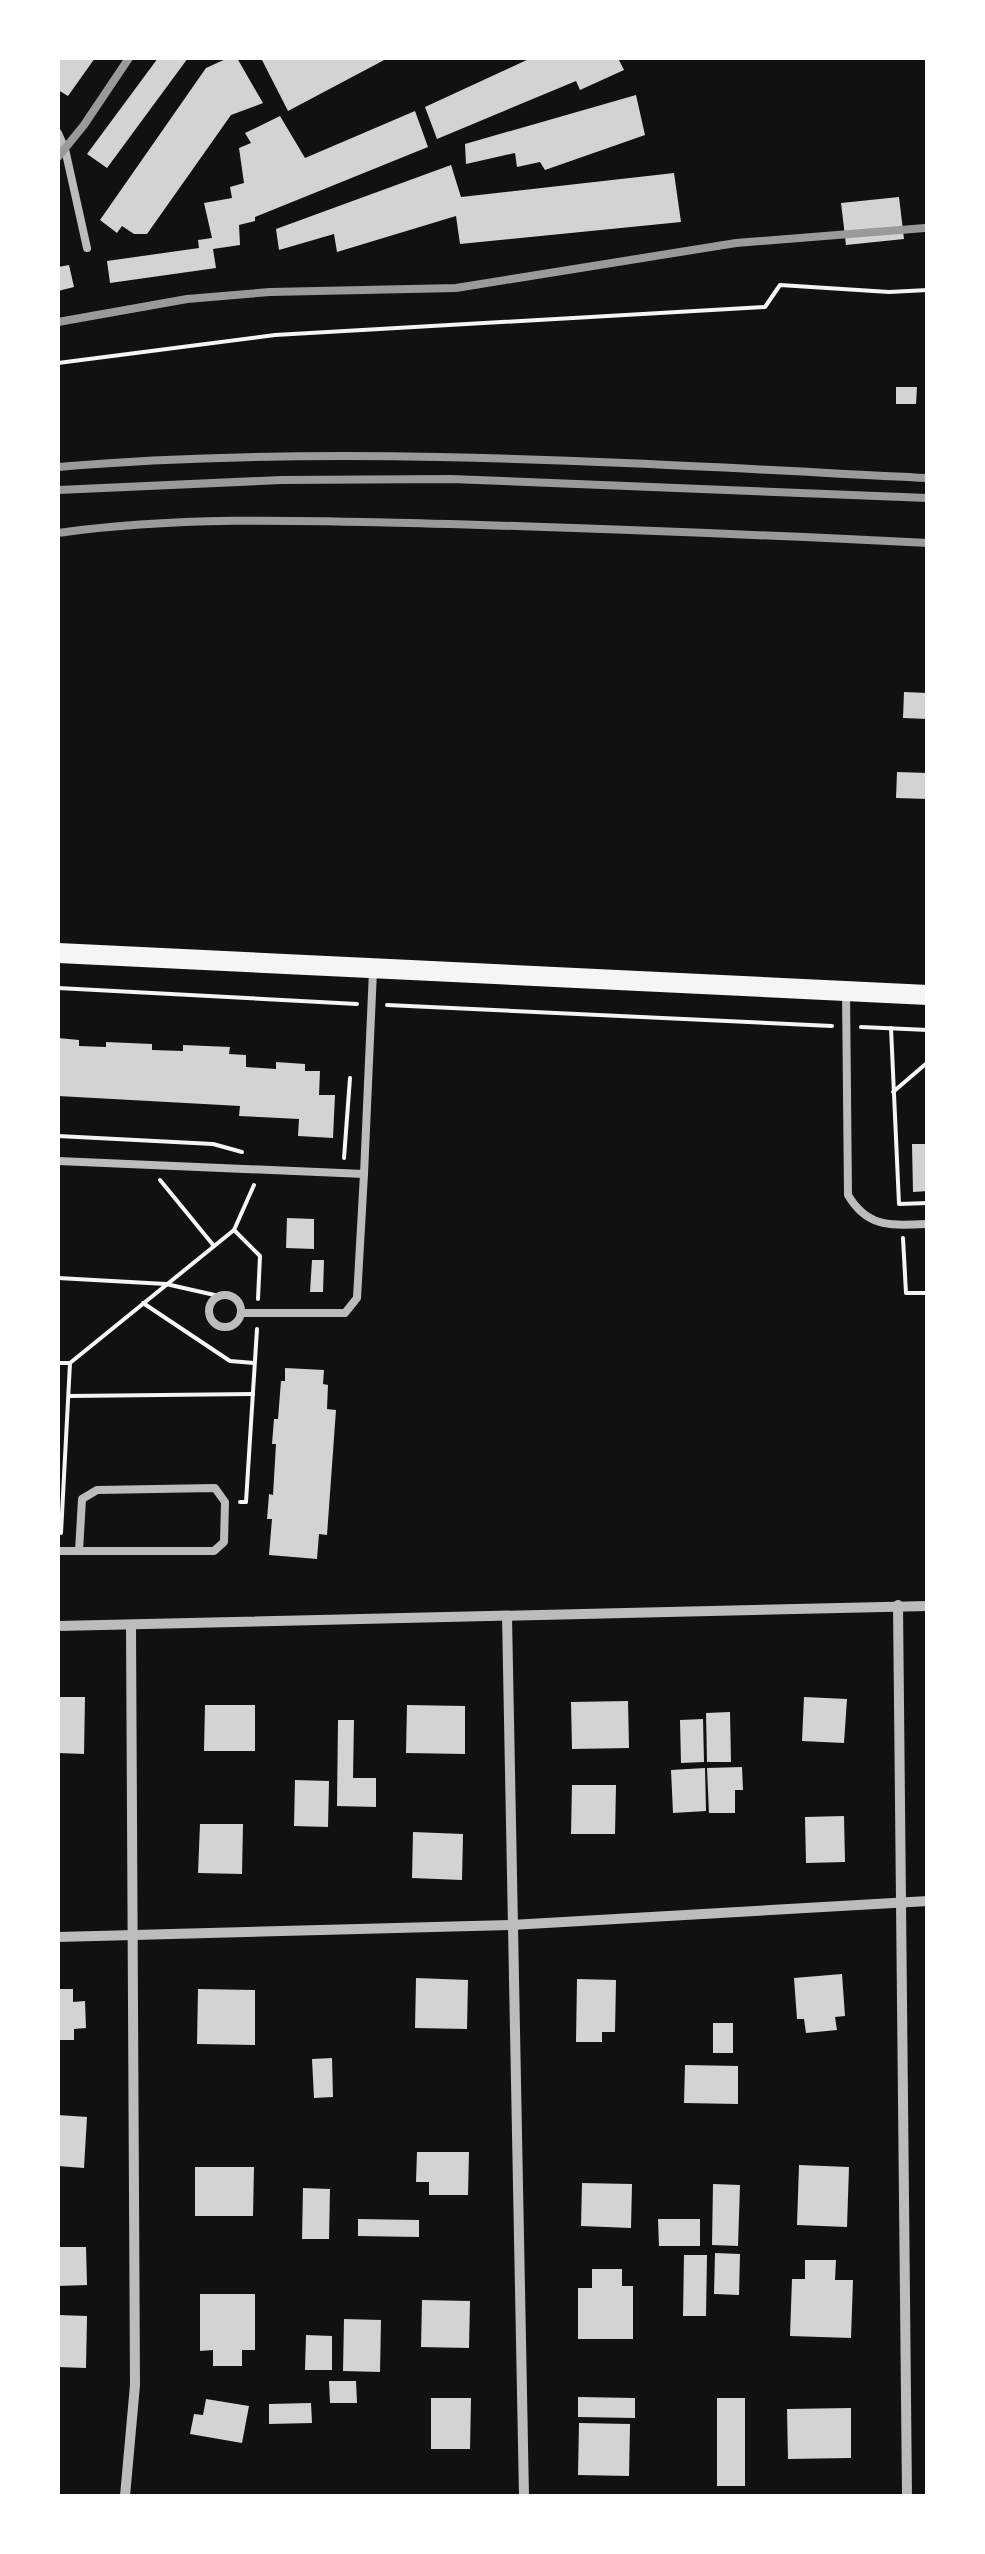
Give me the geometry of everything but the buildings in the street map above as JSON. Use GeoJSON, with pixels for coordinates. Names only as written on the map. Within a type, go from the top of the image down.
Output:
{"type":"FeatureCollection","features":[{"type":"Feature","properties":{"kind":"main road"},"geometry":{"type":"LineString","coordinates":[[58,953],[928,996]]}},
{"type":"Feature","properties":{"kind":"street"},"geometry":{"type":"LineString","coordinates":[[898,1606],[906,2496]]}},
{"type":"Feature","properties":{"kind":"street"},"geometry":{"type":"LineString","coordinates":[[58,1626],[928,1606]]}},
{"type":"Feature","properties":{"kind":"street"},"geometry":{"type":"LineString","coordinates":[[507,1616],[524,2496]]}},
{"type":"Feature","properties":{"kind":"street"},"geometry":{"type":"LineString","coordinates":[[125,2496],[135,2385],[131,1626]]}},
{"type":"Feature","properties":{"kind":"street"},"geometry":{"type":"LineString","coordinates":[[58,1937],[511,1925],[928,1901]]}},
{"type":"Feature","properties":{"kind":"lane"},"geometry":{"type":"LineString","coordinates":[[58,133],[88,248]]}},
{"type":"Feature","properties":{"kind":"lane"},"geometry":{"type":"LineString","coordinates":[[241,1313],[233,1297],[219,1296],[208,1313],[216,1325],[230,1326],[241,1313],[336,1315],[344,1313],[357,1298],[373,966]]}},
{"type":"Feature","properties":{"kind":"lane"},"geometry":{"type":"LineString","coordinates":[[846,991],[848,1196],[858,1214],[884,1224],[928,1224]]}},
{"type":"Feature","properties":{"kind":"lane"},"geometry":{"type":"LineString","coordinates":[[58,1161],[364,1174]]}},
{"type":"Feature","properties":{"kind":"lane"},"geometry":{"type":"LineString","coordinates":[[59,1550],[79,1551],[214,1551],[224,1542],[225,1502],[215,1488],[96,1490],[82,1499],[79,1551]]}},
{"type":"Feature","properties":{"kind":"path"},"geometry":{"type":"LineString","coordinates":[[58,363],[274,335],[765,307],[780,285],[889,292],[928,290]]}},
{"type":"Feature","properties":{"kind":"path"},"geometry":{"type":"LineString","coordinates":[[58,988],[928,1030]]}},
{"type":"Feature","properties":{"kind":"path"},"geometry":{"type":"LineString","coordinates":[[891,1028],[906,1293],[928,1293]]}},
{"type":"Feature","properties":{"kind":"path"},"geometry":{"type":"LineString","coordinates":[[344,1160],[351,1062]]}},
{"type":"Feature","properties":{"kind":"path"},"geometry":{"type":"LineString","coordinates":[[892,1092],[928,1062]]}},
{"type":"Feature","properties":{"kind":"path"},"geometry":{"type":"LineString","coordinates":[[58,1136],[213,1144],[264,1157],[234,1230],[70,1363],[58,1364]]}},
{"type":"Feature","properties":{"kind":"path"},"geometry":{"type":"LineString","coordinates":[[148,1165],[214,1246]]}},
{"type":"Feature","properties":{"kind":"path"},"geometry":{"type":"LineString","coordinates":[[899,1204],[928,1203]]}},
{"type":"Feature","properties":{"kind":"path"},"geometry":{"type":"LineString","coordinates":[[225,1502],[246,1502],[260,1256],[234,1230]]}},
{"type":"Feature","properties":{"kind":"path"},"geometry":{"type":"LineString","coordinates":[[58,1278],[166,1284],[219,1296]]}},
{"type":"Feature","properties":{"kind":"path"},"geometry":{"type":"LineString","coordinates":[[143,1303],[230,1362],[254,1363]]}},
{"type":"Feature","properties":{"kind":"path"},"geometry":{"type":"LineString","coordinates":[[59,1550],[70,1363]]}},
{"type":"Feature","properties":{"kind":"path"},"geometry":{"type":"LineString","coordinates":[[69,1396],[253,1394]]}},
{"type":"Feature","properties":{"kind":"railway"},"geometry":{"type":"LineString","coordinates":[[58,157],[129,58]]}},
{"type":"Feature","properties":{"kind":"railway"},"geometry":{"type":"LineString","coordinates":[[58,322],[187,299],[270,292],[456,288],[736,243],[925,228]]}},
{"type":"Feature","properties":{"kind":"railway"},"geometry":{"type":"LineString","coordinates":[[58,467],[165,460],[382,456],[928,478]]}},
{"type":"Feature","properties":{"kind":"railway"},"geometry":{"type":"LineString","coordinates":[[58,490],[281,480],[451,479],[928,498]]}},
{"type":"Feature","properties":{"kind":"railway"},"geometry":{"type":"LineString","coordinates":[[58,533],[204,521],[303,521],[928,543]]}}]}
